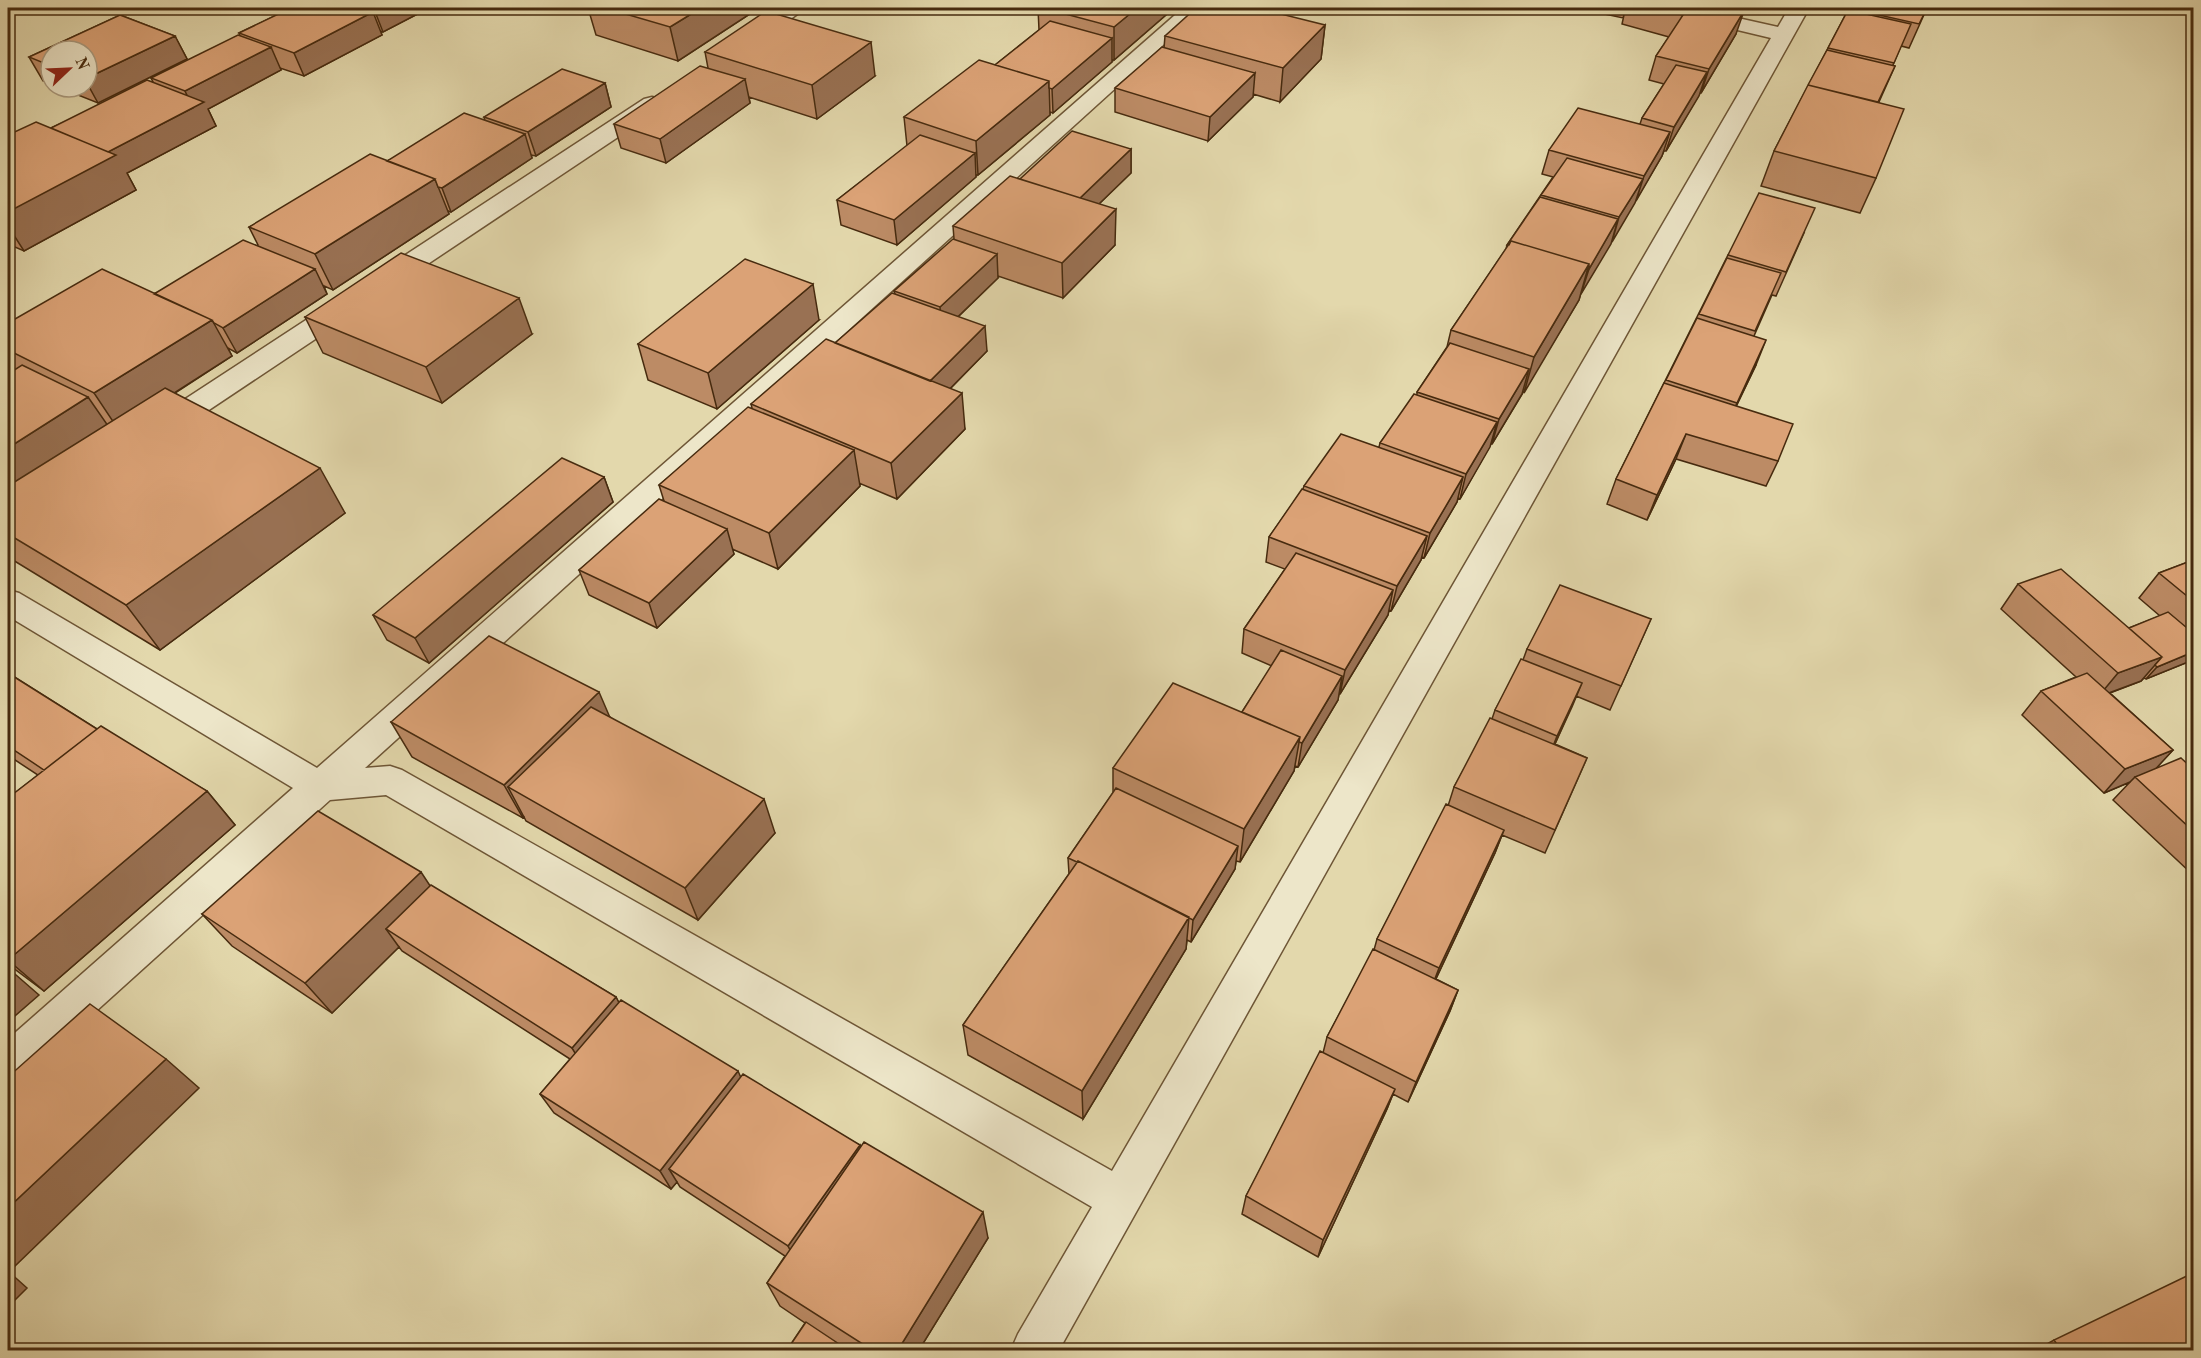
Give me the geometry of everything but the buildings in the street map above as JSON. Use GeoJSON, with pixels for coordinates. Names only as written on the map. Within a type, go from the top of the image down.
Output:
{"type":"FeatureCollection","features":[{"type":"Feature","properties":{"kind":"street"},"geometry":{"type":"LineString","coordinates":[[721,58],[796,8]]}},
{"type":"Feature","properties":{"kind":"street"},"geometry":{"type":"LineString","coordinates":[[8,1065],[1194,8]]}},
{"type":"Feature","properties":{"kind":"street"},"geometry":{"type":"LineString","coordinates":[[1034,1350],[1792,21],[1669,8]]}},
{"type":"Feature","properties":{"kind":"street"},"geometry":{"type":"LineString","coordinates":[[137,444],[672,90]]}},
{"type":"Feature","properties":{"kind":"street"},"geometry":{"type":"LineString","coordinates":[[8,601],[320,787],[390,780],[1120,1199]]}}]}
